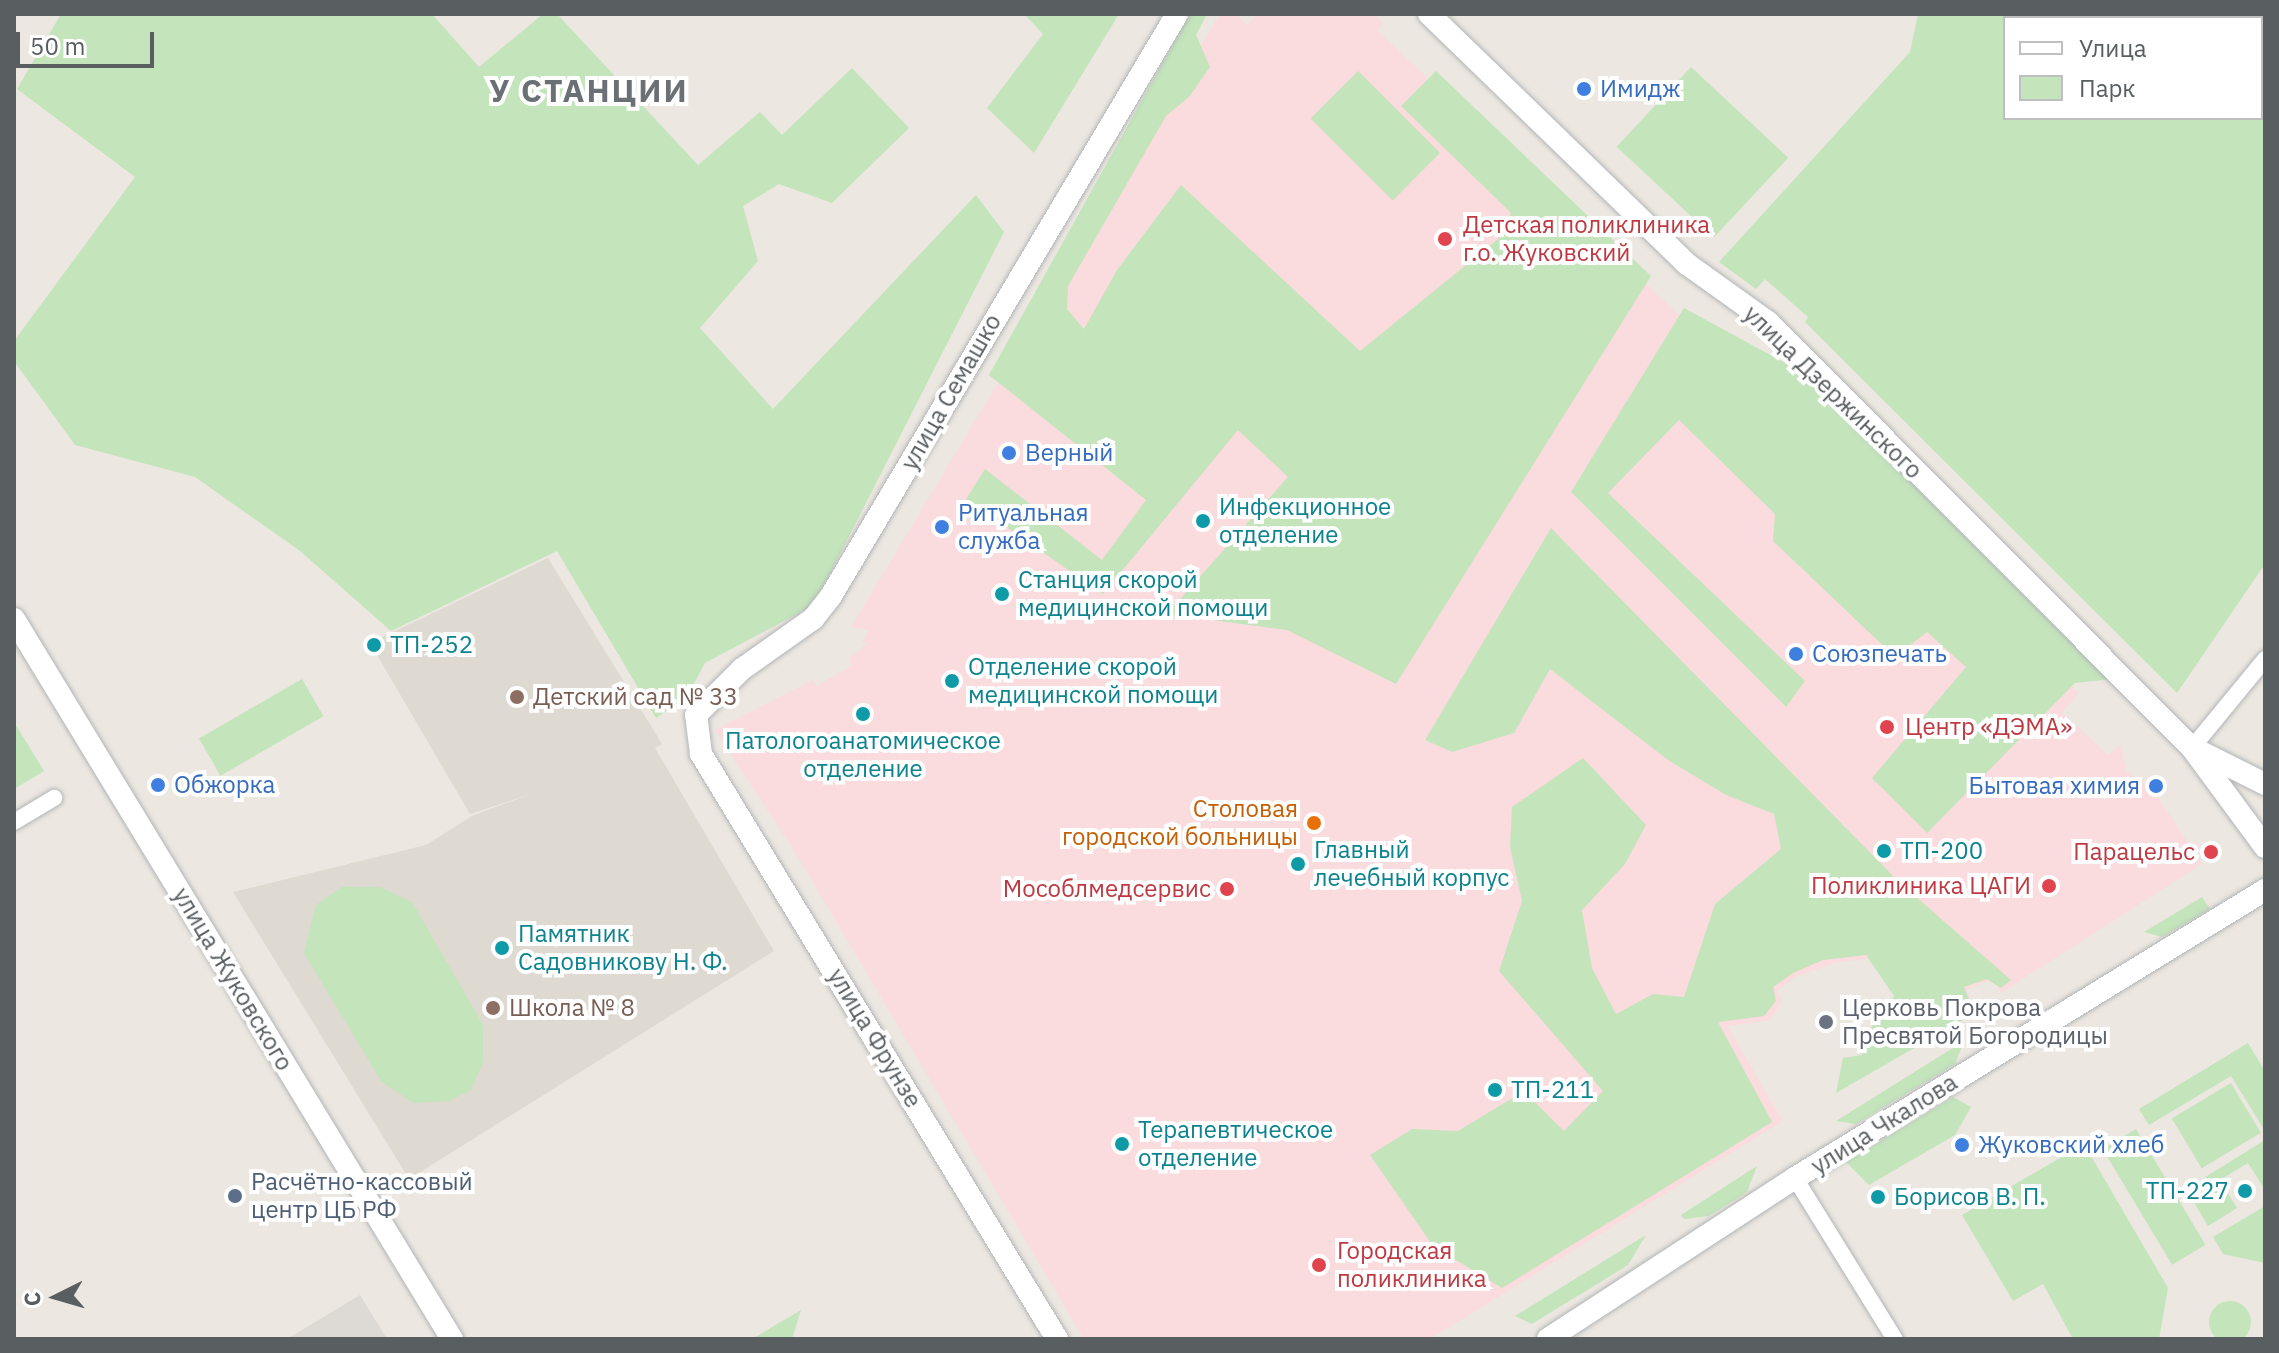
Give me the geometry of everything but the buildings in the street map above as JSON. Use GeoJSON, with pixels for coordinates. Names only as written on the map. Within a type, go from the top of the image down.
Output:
{"type":"FeatureCollection","features":[{"type":"Feature","properties":{"kind":"street","name":"улица Семашко"},"geometry":{"type":"LineString","coordinates":[[695,737],[696,715],[705,700],[813,619],[831,596],[1177,14]]}},
{"type":"Feature","properties":{"kind":"street","name":"улица Дзержинского"},"geometry":{"type":"LineString","coordinates":[[1429,14],[1687,264],[1768,322],[2192,748],[2261,842]]}},
{"type":"Feature","properties":{"kind":"street","name":"улица Жуковского"},"geometry":{"type":"LineString","coordinates":[[14,619],[452,1339]]}},
{"type":"Feature","properties":{"kind":"street"},"geometry":{"type":"LineString","coordinates":[[2192,748],[2265,659]]}},
{"type":"Feature","properties":{"kind":"street","name":"улица Фрунзе"},"geometry":{"type":"LineString","coordinates":[[695,737],[701,754],[1057,1339]]}},
{"type":"Feature","properties":{"kind":"street","name":"улица Дзержинского"},"geometry":{"type":"LineString","coordinates":[[2192,748],[2265,784]]}},
{"type":"Feature","properties":{"kind":"street"},"geometry":{"type":"LineString","coordinates":[[14,822],[54,798]]}},
{"type":"Feature","properties":{"kind":"street"},"geometry":{"type":"LineString","coordinates":[[2261,842],[2265,812]]}},
{"type":"Feature","properties":{"kind":"street","name":"улица Чкалова"},"geometry":{"type":"LineString","coordinates":[[1548,1339],[1795,1178],[2265,890]]}},
{"type":"Feature","properties":{"kind":"street"},"geometry":{"type":"LineString","coordinates":[[1795,1178],[1895,1339]]}},
{"type":"Feature","properties":{"kind":"shaded area"},"geometry":{"type":"Polygon","coordinates":[[[1220,14],[1236,14],[1247,25],[1258,14],[1375,14],[1383,23],[1377,30],[2079,693],[2062,712],[2108,755],[2121,744],[2126,770],[2156,794],[2202,864],[2001,993],[1996,983],[1987,981],[1966,990],[1977,1007],[1930,1032],[1889,966],[1869,959],[1838,962],[1797,976],[1777,991],[1782,1000],[1771,1020],[1727,1026],[1783,1121],[1430,1339],[1084,1339],[796,854],[715,730],[813,680],[816,686],[824,682],[852,665],[849,658],[867,644],[862,642],[869,630],[851,627],[1220,14]]]}},
{"type":"Feature","properties":{"kind":"shaded area","name":"Школа № 8"},"geometry":{"type":"Polygon","coordinates":[[[548,558],[662,744],[655,748],[774,951],[409,1179],[233,892],[426,845],[472,816],[531,794],[470,814],[370,643],[548,558]]]}},
{"type":"Feature","properties":{"kind":"shaded area"},"geometry":{"type":"Polygon","coordinates":[[[360,1295],[387,1339],[287,1339],[360,1295]]]}},
{"type":"Feature","properties":{"kind":"green space"},"geometry":{"type":"Polygon","coordinates":[[[61,14],[432,14],[479,67],[543,14],[557,14],[698,165],[760,112],[782,135],[852,68],[909,128],[832,203],[779,184],[743,206],[758,261],[700,328],[773,409],[976,195],[1004,232],[814,605],[705,663],[686,698],[656,718],[557,551],[391,631],[300,551],[195,477],[75,445],[14,361],[14,341],[135,177],[17,89],[61,14]]]}},
{"type":"Feature","properties":{"kind":"green space"},"geometry":{"type":"Polygon","coordinates":[[[1024,14],[1119,14],[1034,153],[987,108],[1043,34],[1024,14]]]}},
{"type":"Feature","properties":{"kind":"green space"},"geometry":{"type":"Polygon","coordinates":[[[1190,14],[1207,14],[1196,35],[1210,67],[1189,97],[1166,116],[1068,286],[1067,309],[1084,329],[1117,270],[1181,185],[1360,351],[1503,235],[1511,213],[1401,106],[1436,71],[1651,276],[1396,684],[1287,630],[1167,614],[1288,477],[1238,430],[1103,594],[966,499],[985,469],[1102,560],[1146,500],[989,375],[1190,14]]]}},
{"type":"Feature","properties":{"kind":"green space"},"geometry":{"type":"Polygon","coordinates":[[[1918,14],[2265,14],[2265,564],[2177,693],[1805,322],[1808,317],[1765,279],[1756,289],[1719,262],[1910,52],[1918,14]]]}},
{"type":"Feature","properties":{"kind":"green space"},"geometry":{"type":"Polygon","coordinates":[[[1691,67],[1788,158],[1714,237],[1617,147],[1691,67]]]}},
{"type":"Feature","properties":{"kind":"green space"},"geometry":{"type":"Polygon","coordinates":[[[1358,71],[1440,153],[1393,200],[1311,118],[1358,71]]]}},
{"type":"Feature","properties":{"kind":"green space"},"geometry":{"type":"Polygon","coordinates":[[[1684,308],[1796,369],[2113,679],[2075,683],[1927,833],[1872,778],[1966,667],[1927,632],[1895,657],[1773,541],[1775,514],[1679,420],[1608,493],[1805,681],[1786,707],[1571,492],[1684,308]]]}},
{"type":"Feature","properties":{"kind":"green space"},"geometry":{"type":"Polygon","coordinates":[[[1551,528],[1899,882],[2011,980],[2001,988],[1987,979],[1964,987],[1975,1013],[1836,1093],[1843,1058],[1862,1055],[1863,1039],[1894,996],[1866,955],[1823,960],[1793,973],[1773,987],[1776,1001],[1764,1016],[1718,1022],[1772,1122],[1502,1288],[1433,1246],[1370,1155],[1412,1129],[1458,1131],[1524,1091],[1564,1131],[1603,1091],[1499,971],[1522,901],[1510,847],[1512,807],[1583,758],[1646,825],[1625,864],[1582,910],[1592,968],[1616,1014],[1653,994],[1684,997],[1715,904],[1781,849],[1774,814],[1726,795],[1668,760],[1550,669],[1514,733],[1452,752],[1425,740],[1551,528]]]}},
{"type":"Feature","properties":{"kind":"green space"},"geometry":{"type":"Polygon","coordinates":[[[302,679],[324,716],[220,776],[199,738],[302,679]]]}},
{"type":"Feature","properties":{"kind":"green space"},"geometry":{"type":"Polygon","coordinates":[[[14,722],[44,771],[14,789],[14,722]]]}},
{"type":"Feature","properties":{"kind":"green space"},"geometry":{"type":"Polygon","coordinates":[[[341,887],[380,887],[412,902],[483,1025],[483,1062],[471,1090],[449,1101],[413,1103],[381,1081],[304,953],[316,905],[341,887]]]}},
{"type":"Feature","properties":{"kind":"green space"},"geometry":{"type":"Polygon","coordinates":[[[2202,897],[2210,909],[2162,937],[2144,932],[2202,897]]]}},
{"type":"Feature","properties":{"kind":"green space"},"geometry":{"type":"Polygon","coordinates":[[[1964,1041],[1955,1064],[1856,1124],[1836,1121],[1964,1041]]]}},
{"type":"Feature","properties":{"kind":"green space"},"geometry":{"type":"Polygon","coordinates":[[[2248,1043],[2265,1071],[2265,1131],[2231,1076],[2149,1125],[2139,1109],[2248,1043]]]}},
{"type":"Feature","properties":{"kind":"green space"},"geometry":{"type":"Polygon","coordinates":[[[2231,1083],[2261,1133],[2202,1168],[2172,1119],[2231,1083]]]}},
{"type":"Feature","properties":{"kind":"green space"},"geometry":{"type":"Polygon","coordinates":[[[1953,1097],[1971,1107],[1955,1135],[1869,1185],[1846,1162],[1953,1097]]]}},
{"type":"Feature","properties":{"kind":"green space"},"geometry":{"type":"Polygon","coordinates":[[[2136,1129],[2206,1245],[2172,1265],[2103,1149],[2136,1129]]]}},
{"type":"Feature","properties":{"kind":"green space"},"geometry":{"type":"Polygon","coordinates":[[[2265,1140],[2265,1190],[2248,1163],[2220,1180],[2237,1208],[2208,1226],[2186,1189],[2265,1140]]]}},
{"type":"Feature","properties":{"kind":"green space"},"geometry":{"type":"Polygon","coordinates":[[[2084,1144],[2168,1288],[2159,1339],[2073,1339],[2043,1284],[2013,1301],[1962,1215],[2084,1144]]]}},
{"type":"Feature","properties":{"kind":"green space"},"geometry":{"type":"Polygon","coordinates":[[[1757,1166],[1747,1192],[1709,1216],[1684,1219],[1681,1215],[1757,1166]]]}},
{"type":"Feature","properties":{"kind":"green space"},"geometry":{"type":"Polygon","coordinates":[[[2265,1206],[2265,1263],[2223,1254],[2213,1237],[2265,1206]]]}},
{"type":"Feature","properties":{"kind":"green space"},"geometry":{"type":"Polygon","coordinates":[[[1646,1235],[1628,1265],[1532,1324],[1515,1316],[1646,1235]]]}},
{"type":"Feature","properties":{"kind":"green space"},"geometry":{"type":"Polygon","coordinates":[[[2230,1301],[2245,1307],[2251,1322],[2245,1337],[2230,1343],[2215,1337],[2209,1322],[2215,1307],[2230,1301]]]}},
{"type":"Feature","properties":{"kind":"green space"},"geometry":{"type":"Polygon","coordinates":[[[801,1310],[792,1339],[752,1339],[801,1310]]]}},
{"type":"Feature","properties":{"kind":"place","name":"Имидж"},"geometry":{"type":"Point","coordinates":[1584,89]}},
{"type":"Feature","properties":{"kind":"place","name":"Детская поликлиника г.о. Жуковский"},"geometry":{"type":"Point","coordinates":[1445,239]}},
{"type":"Feature","properties":{"kind":"place","name":"Верный"},"geometry":{"type":"Point","coordinates":[1009,453]}},
{"type":"Feature","properties":{"kind":"place","name":"Инфекционное отделение"},"geometry":{"type":"Point","coordinates":[1203,521]}},
{"type":"Feature","properties":{"kind":"place","name":"Ритуальная служба"},"geometry":{"type":"Point","coordinates":[942,527]}},
{"type":"Feature","properties":{"kind":"place","name":"Станция скорой медицинской помощи"},"geometry":{"type":"Point","coordinates":[1002,594]}},
{"type":"Feature","properties":{"kind":"place","name":"ТП-252"},"geometry":{"type":"Point","coordinates":[374,645]}},
{"type":"Feature","properties":{"kind":"place","name":"Союзпечать"},"geometry":{"type":"Point","coordinates":[1796,654]}},
{"type":"Feature","properties":{"kind":"place","name":"Отделение скорой медицинской помощи"},"geometry":{"type":"Point","coordinates":[952,681]}},
{"type":"Feature","properties":{"kind":"place","name":"Детский сад № 33"},"geometry":{"type":"Point","coordinates":[517,697]}},
{"type":"Feature","properties":{"kind":"place","name":"Патологоанатомическое отделение"},"geometry":{"type":"Point","coordinates":[863,714]}},
{"type":"Feature","properties":{"kind":"place","name":"Центр «ДЭМА»"},"geometry":{"type":"Point","coordinates":[1887,727]}},
{"type":"Feature","properties":{"kind":"place","name":"Обжорка"},"geometry":{"type":"Point","coordinates":[158,785]}},
{"type":"Feature","properties":{"kind":"place","name":"Бытовая химия"},"geometry":{"type":"Point","coordinates":[2156,786]}},
{"type":"Feature","properties":{"kind":"place","name":"Столовая городской больницы"},"geometry":{"type":"Point","coordinates":[1314,823]}},
{"type":"Feature","properties":{"kind":"place","name":"ТП-200"},"geometry":{"type":"Point","coordinates":[1884,851]}},
{"type":"Feature","properties":{"kind":"place","name":"Парацельс"},"geometry":{"type":"Point","coordinates":[2211,852]}},
{"type":"Feature","properties":{"kind":"place","name":"Главный лечебный корпус"},"geometry":{"type":"Point","coordinates":[1298,864]}},
{"type":"Feature","properties":{"kind":"place","name":"Поликлиника ЦАГИ"},"geometry":{"type":"Point","coordinates":[2049,886]}},
{"type":"Feature","properties":{"kind":"place","name":"Мособлмедсервис"},"geometry":{"type":"Point","coordinates":[1227,889]}},
{"type":"Feature","properties":{"kind":"place","name":"Памятник Садовникову Н. Ф."},"geometry":{"type":"Point","coordinates":[502,948]}},
{"type":"Feature","properties":{"kind":"place","name":"Школа № 8"},"geometry":{"type":"Point","coordinates":[493,1008]}},
{"type":"Feature","properties":{"kind":"place","name":"Церковь Покрова Пресвятой Богородицы"},"geometry":{"type":"Point","coordinates":[1826,1022]}},
{"type":"Feature","properties":{"kind":"place","name":"ТП-211"},"geometry":{"type":"Point","coordinates":[1495,1090]}},
{"type":"Feature","properties":{"kind":"place","name":"Терапевтическое отделение"},"geometry":{"type":"Point","coordinates":[1122,1144]}},
{"type":"Feature","properties":{"kind":"place","name":"Жуковский хлеб"},"geometry":{"type":"Point","coordinates":[1962,1145]}},
{"type":"Feature","properties":{"kind":"place","name":"ТП-227"},"geometry":{"type":"Point","coordinates":[2245,1191]}},
{"type":"Feature","properties":{"kind":"place","name":"Расчётно-кассовый центр ЦБ РФ"},"geometry":{"type":"Point","coordinates":[235,1196]}},
{"type":"Feature","properties":{"kind":"place","name":"Борисов В. П."},"geometry":{"type":"Point","coordinates":[1878,1197]}},
{"type":"Feature","properties":{"kind":"place","name":"Городская поликлиника"},"geometry":{"type":"Point","coordinates":[1319,1265]}},
{"type":"Feature","properties":{"kind":"district","name":"У СТАНЦИИ"},"geometry":{"type":"Point","coordinates":[589,90]}}]}
